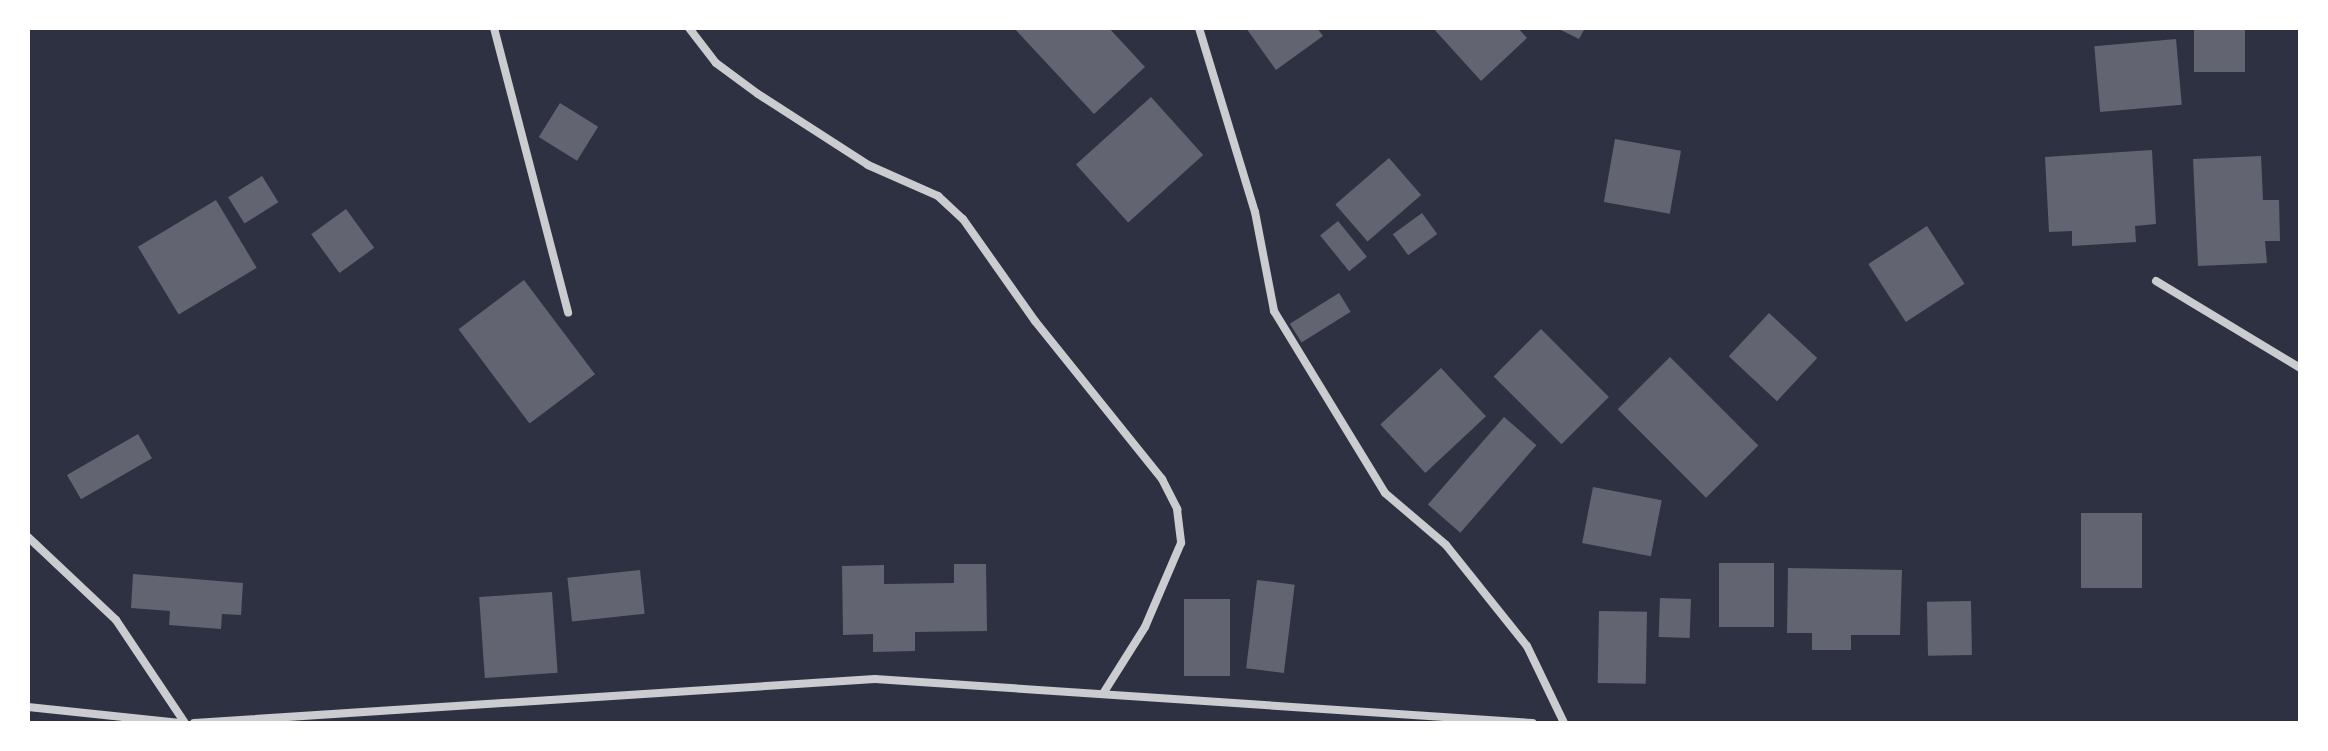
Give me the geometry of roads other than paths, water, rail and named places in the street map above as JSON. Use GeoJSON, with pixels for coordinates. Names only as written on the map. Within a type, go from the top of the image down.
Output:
{"type":"FeatureCollection","features":[{"type":"Feature","properties":{"kind":"street"},"geometry":{"type":"LineString","coordinates":[[494,28],[568,313]]}},
{"type":"Feature","properties":{"kind":"street"},"geometry":{"type":"LineString","coordinates":[[689,28],[716,63],[758,94],[868,165],[938,196],[963,219],[1035,321],[1162,479],[1177,509],[1181,543],[1145,627],[1104,692]]}},
{"type":"Feature","properties":{"kind":"street"},"geometry":{"type":"LineString","coordinates":[[1199,28],[1255,212],[1274,311],[1385,493],[1446,545],[1527,646],[1564,723]]}},
{"type":"Feature","properties":{"kind":"street"},"geometry":{"type":"LineString","coordinates":[[2156,281],[2300,368]]}},
{"type":"Feature","properties":{"kind":"street"},"geometry":{"type":"LineString","coordinates":[[28,537],[116,620],[183,723]]}},
{"type":"Feature","properties":{"kind":"street"},"geometry":{"type":"LineString","coordinates":[[194,723],[875,679],[1533,723]]}},
{"type":"Feature","properties":{"kind":"street"},"geometry":{"type":"LineString","coordinates":[[28,707],[183,723]]}}]}
